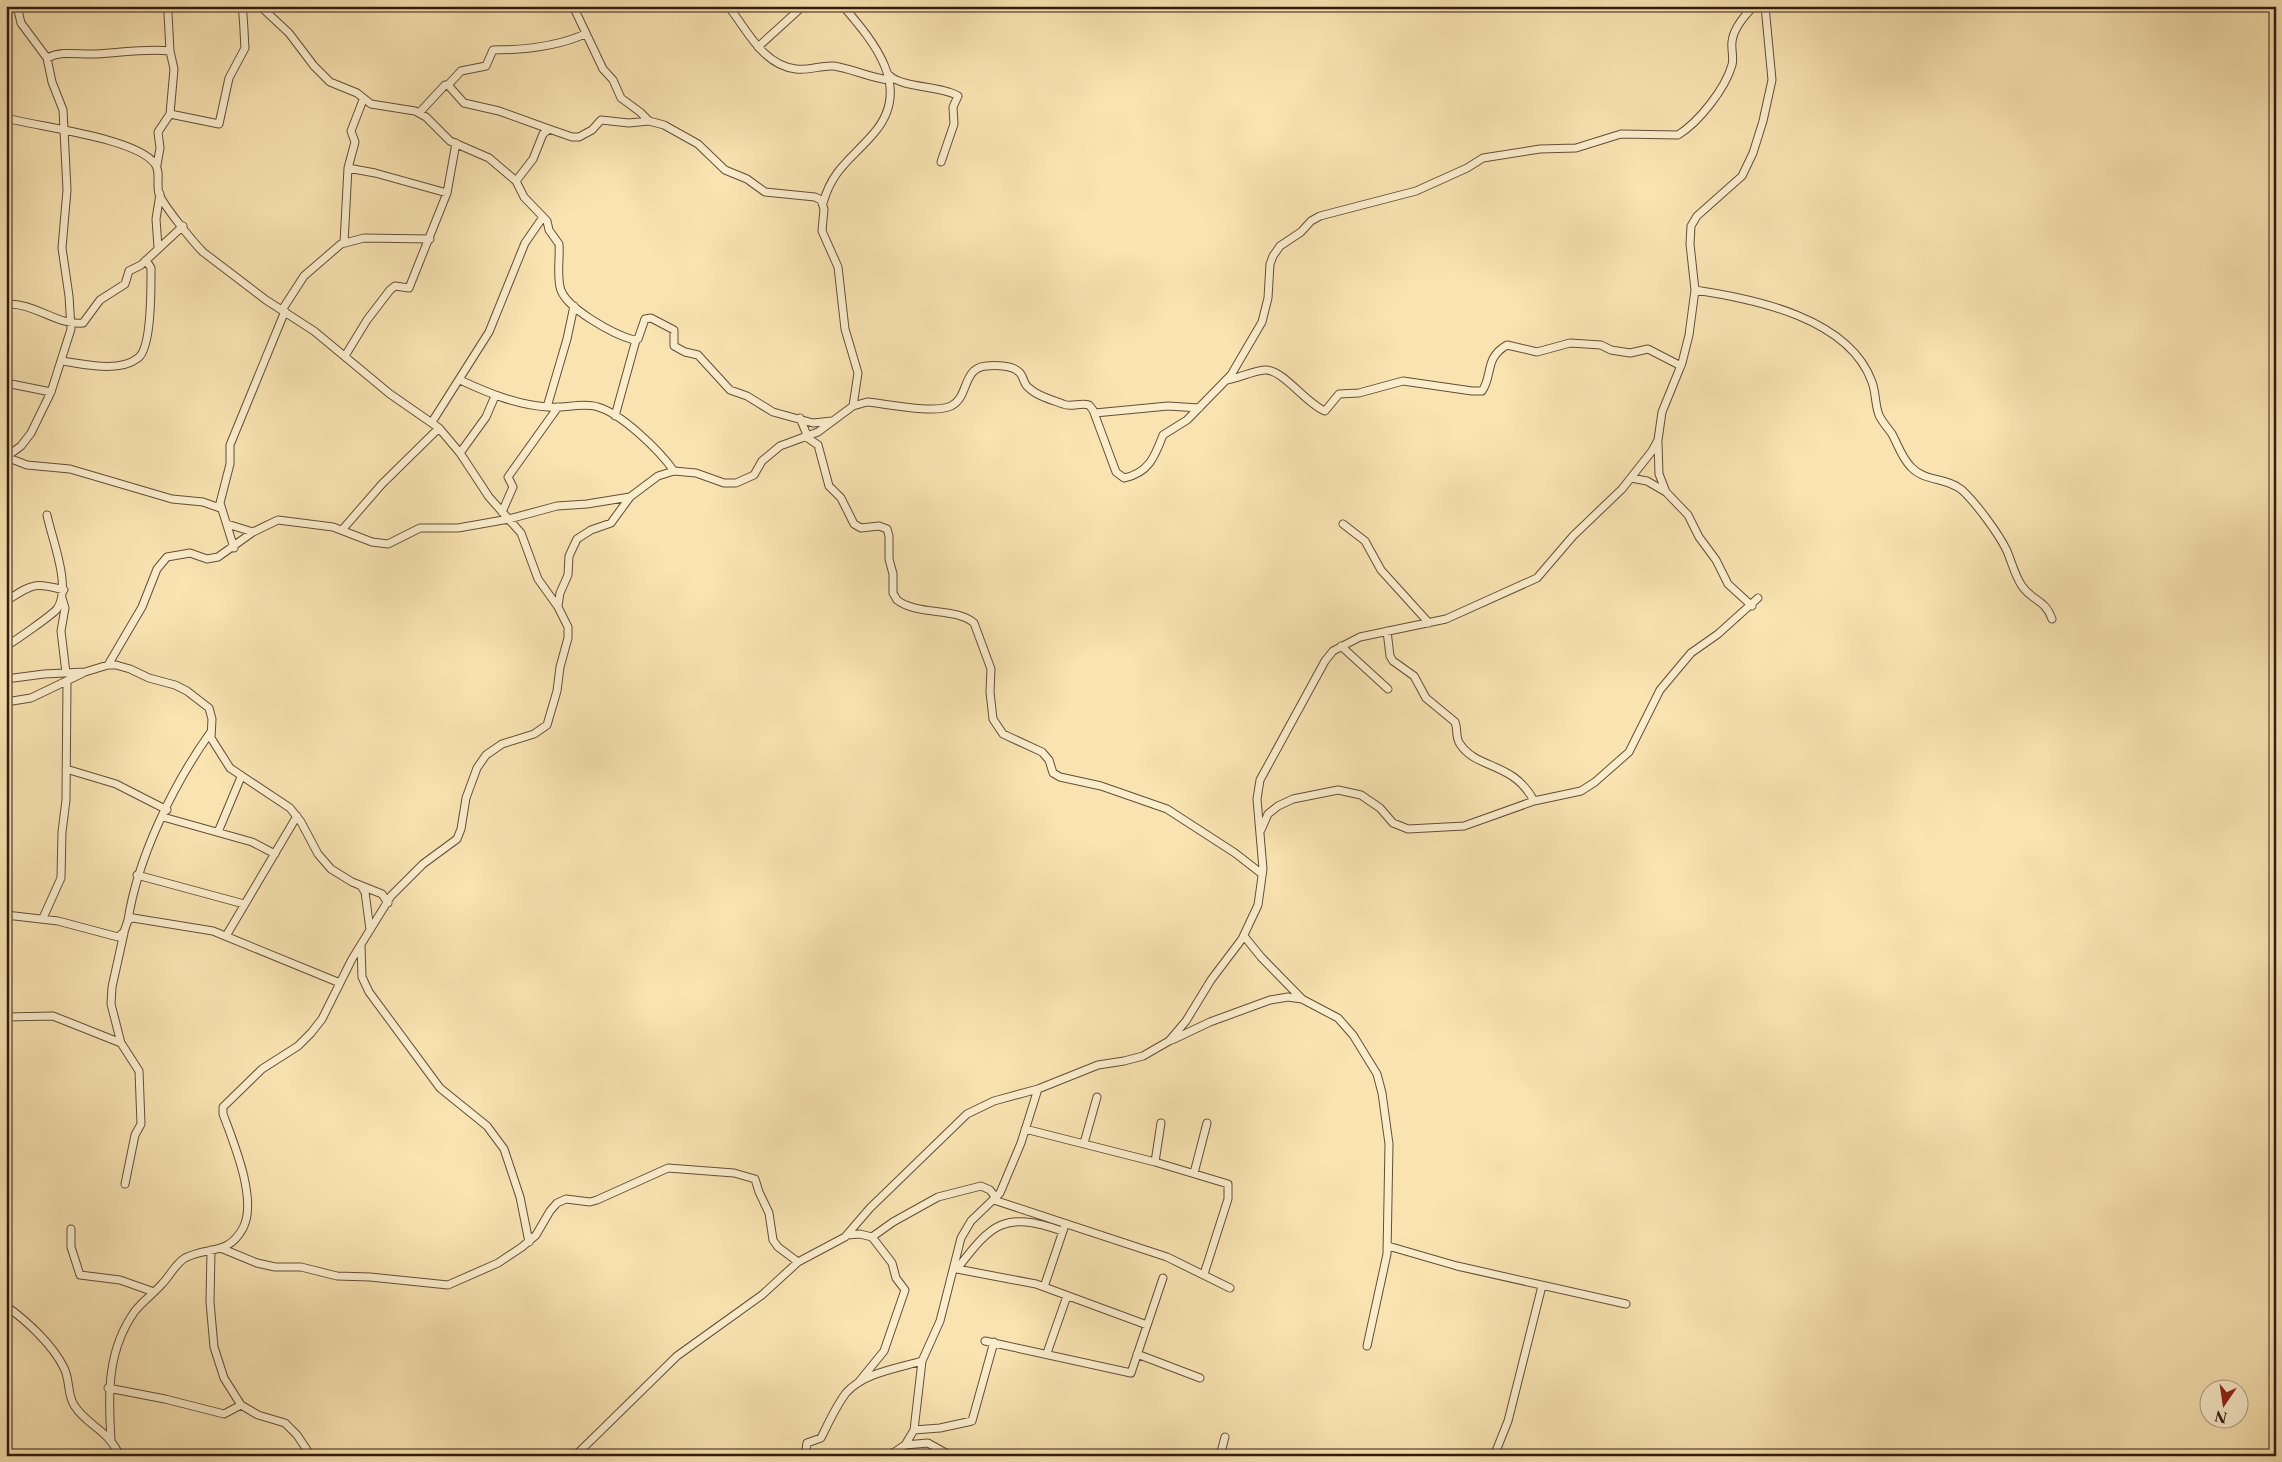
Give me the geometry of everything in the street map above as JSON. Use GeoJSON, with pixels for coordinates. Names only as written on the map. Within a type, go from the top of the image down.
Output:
{"type":"FeatureCollection","features":[{"type":"Feature","properties":{"kind":"street"},"geometry":{"type":"LineString","coordinates":[[6,457],[28,440],[51,392],[70,334],[71,323],[62,248],[67,190],[63,110],[52,82],[47,58],[21,23],[17,6]]}},
{"type":"Feature","properties":{"kind":"street"},"geometry":{"type":"LineString","coordinates":[[158,247],[156,219],[160,194],[157,165],[160,148],[158,132],[170,114],[174,69],[170,51],[166,6]]}},
{"type":"Feature","properties":{"kind":"street"},"geometry":{"type":"LineString","coordinates":[[260,6],[289,33],[314,66],[330,82],[352,90],[363,100],[375,106],[399,107],[419,113],[456,144],[489,158],[516,181],[524,197],[543,216],[549,230],[559,244],[557,261],[561,290],[574,306],[590,318],[623,336],[636,340]]}},
{"type":"Feature","properties":{"kind":"street"},"geometry":{"type":"LineString","coordinates":[[573,6],[603,69],[613,80],[621,98],[649,121]]}},
{"type":"Feature","properties":{"kind":"street"},"geometry":{"type":"LineString","coordinates":[[728,6],[758,47],[777,62],[790,68],[834,66],[889,77],[897,82],[918,84],[958,96],[953,107],[955,120],[941,162]]}},
{"type":"Feature","properties":{"kind":"street"},"geometry":{"type":"LineString","coordinates":[[758,47],[803,6]]}},
{"type":"Feature","properties":{"kind":"street"},"geometry":{"type":"LineString","coordinates":[[843,6],[867,35],[889,77],[890,103],[885,116],[874,134],[840,166],[833,177],[823,203],[822,232],[840,272],[845,330],[858,373],[853,406]]}},
{"type":"Feature","properties":{"kind":"street"},"geometry":{"type":"LineString","coordinates":[[558,606],[560,593],[568,575],[569,556],[577,539],[591,530],[611,523],[630,497],[658,476],[674,471],[696,473],[724,483],[743,482],[754,475],[762,461],[774,450],[786,442],[818,432],[853,406],[862,402],[945,408],[959,400],[966,380],[979,367],[999,366],[1020,372],[1026,386],[1033,391],[1066,406],[1089,405],[1095,414],[1116,472],[1121,477],[1126,478],[1142,470],[1155,456],[1163,435],[1182,425],[1227,380],[1262,322],[1268,298],[1270,264],[1273,256],[1280,246],[1301,232],[1316,217],[1416,191],[1467,168],[1483,158],[1540,149],[1576,148],[1621,134],[1678,135],[1707,110],[1728,76],[1733,60],[1733,38],[1739,24],[1754,6]]}},
{"type":"Feature","properties":{"kind":"street"},"geometry":{"type":"LineString","coordinates":[[1666,492],[1659,474],[1657,442],[1662,412],[1681,366],[1690,335],[1695,290],[1690,238],[1691,226],[1697,216],[1742,176],[1753,153],[1763,121],[1772,80],[1765,6]]}},
{"type":"Feature","properties":{"kind":"street"},"geometry":{"type":"LineString","coordinates":[[170,114],[219,124],[230,78],[246,46],[243,38],[245,24],[243,8]]}},
{"type":"Feature","properties":{"kind":"street"},"geometry":{"type":"LineString","coordinates":[[419,113],[461,71],[486,66],[493,50],[513,51],[561,44],[585,34]]}},
{"type":"Feature","properties":{"kind":"street"},"geometry":{"type":"LineString","coordinates":[[47,58],[61,53],[98,54],[147,49],[170,51]]}},
{"type":"Feature","properties":{"kind":"street"},"geometry":{"type":"LineString","coordinates":[[448,85],[464,103],[500,111],[574,137],[589,132],[600,120],[634,123],[649,121],[664,125],[698,144],[725,170],[747,179],[765,192],[815,197],[823,203]]}},
{"type":"Feature","properties":{"kind":"street"},"geometry":{"type":"LineString","coordinates":[[344,243],[348,168],[355,142],[351,131],[363,100]]}},
{"type":"Feature","properties":{"kind":"street"},"geometry":{"type":"LineString","coordinates":[[6,118],[111,142],[147,156],[157,165]]}},
{"type":"Feature","properties":{"kind":"street"},"geometry":{"type":"LineString","coordinates":[[516,181],[533,159],[543,134],[550,129]]}},
{"type":"Feature","properties":{"kind":"street"},"geometry":{"type":"LineString","coordinates":[[345,356],[367,320],[390,290],[395,286],[409,288],[447,193],[456,144]]}},
{"type":"Feature","properties":{"kind":"street"},"geometry":{"type":"LineString","coordinates":[[348,168],[375,173],[447,193]]}},
{"type":"Feature","properties":{"kind":"street"},"geometry":{"type":"LineString","coordinates":[[160,194],[203,252],[314,331],[390,394],[439,428],[460,453],[502,512],[521,533],[538,579],[558,606],[568,627],[568,638],[550,720],[534,734],[502,744],[486,755],[477,768],[466,798],[461,830],[457,839],[423,864],[388,898],[322,1019],[311,1033],[298,1046],[262,1069],[223,1107],[223,1114],[240,1158],[247,1211],[243,1228],[232,1242],[223,1249]]}},
{"type":"Feature","properties":{"kind":"street"},"geometry":{"type":"LineString","coordinates":[[432,422],[489,332],[528,238],[543,216]]}},
{"type":"Feature","properties":{"kind":"street"},"geometry":{"type":"LineString","coordinates":[[6,304],[22,304],[71,323],[83,323],[100,300],[125,284],[129,271],[141,266],[158,247],[183,226]]}},
{"type":"Feature","properties":{"kind":"street"},"geometry":{"type":"LineString","coordinates":[[234,548],[220,508],[220,498],[230,464],[232,440],[283,310],[304,276],[327,254],[344,243],[364,238],[430,239]]}},
{"type":"Feature","properties":{"kind":"street"},"geometry":{"type":"LineString","coordinates":[[62,361],[104,365],[131,362],[141,356],[148,336],[151,274],[150,264],[146,260]]}},
{"type":"Feature","properties":{"kind":"street"},"geometry":{"type":"LineString","coordinates":[[1695,290],[1742,299],[1793,314],[1815,323],[1851,348],[1867,369],[1873,383],[1879,416],[1909,466],[1928,478],[1955,486],[1966,495],[2006,549],[2022,586],[2045,604],[2052,619]]}},
{"type":"Feature","properties":{"kind":"street"},"geometry":{"type":"LineString","coordinates":[[547,407],[565,347],[574,306]]}},
{"type":"Feature","properties":{"kind":"street"},"geometry":{"type":"LineString","coordinates":[[615,416],[636,340],[645,319],[651,318],[674,330],[674,346],[700,357],[730,390],[747,396],[773,412],[815,423],[832,421]]}},
{"type":"Feature","properties":{"kind":"street"},"geometry":{"type":"LineString","coordinates":[[1227,380],[1263,370],[1270,371],[1286,380],[1307,401],[1324,411],[1339,394],[1359,393],[1403,381],[1472,391],[1482,390],[1489,365],[1497,353],[1507,345],[1537,352],[1570,343],[1601,345],[1610,350],[1630,353],[1648,349],[1681,366]]}},
{"type":"Feature","properties":{"kind":"street"},"geometry":{"type":"LineString","coordinates":[[460,380],[495,396],[547,407],[599,407],[615,416],[659,451],[674,471]]}},
{"type":"Feature","properties":{"kind":"street"},"geometry":{"type":"LineString","coordinates":[[6,383],[51,392]]}},
{"type":"Feature","properties":{"kind":"street"},"geometry":{"type":"LineString","coordinates":[[856,393],[862,402]]}},
{"type":"Feature","properties":{"kind":"street"},"geometry":{"type":"LineString","coordinates":[[460,453],[486,417],[495,396]]}},
{"type":"Feature","properties":{"kind":"street"},"geometry":{"type":"LineString","coordinates":[[1095,414],[1168,406],[1199,408]]}},
{"type":"Feature","properties":{"kind":"street"},"geometry":{"type":"LineString","coordinates":[[502,512],[513,487],[508,477],[558,408]]}},
{"type":"Feature","properties":{"kind":"street"},"geometry":{"type":"LineString","coordinates":[[800,418],[806,435],[818,446],[828,486],[840,498],[854,524],[861,528],[879,526],[887,529],[889,536],[889,560],[893,574],[893,593],[896,600],[929,612],[962,617],[974,623],[991,668],[991,711],[998,729],[1010,738],[1030,745],[1042,752],[1049,760],[1054,773],[1060,777],[1101,786],[1167,809],[1235,852],[1262,874]]}},
{"type":"Feature","properties":{"kind":"street"},"geometry":{"type":"LineString","coordinates":[[342,530],[382,484],[439,428]]}},
{"type":"Feature","properties":{"kind":"street"},"geometry":{"type":"LineString","coordinates":[[1169,1041],[1186,1021],[1212,980],[1244,936],[1258,905],[1262,874],[1257,799],[1262,772],[1305,700],[1322,665],[1341,646],[1360,636],[1430,623],[1462,613],[1537,578],[1573,536],[1622,489],[1657,442]]}},
{"type":"Feature","properties":{"kind":"street"},"geometry":{"type":"LineString","coordinates":[[6,457],[27,465],[70,469],[172,499],[211,504],[220,508]]}},
{"type":"Feature","properties":{"kind":"street"},"geometry":{"type":"LineString","coordinates":[[1631,478],[1647,482],[1666,492],[1688,515],[1699,537],[1716,560],[1728,584],[1752,606]]}},
{"type":"Feature","properties":{"kind":"street"},"geometry":{"type":"LineString","coordinates":[[108,665],[142,607],[155,574],[164,560],[173,555],[186,553],[213,558],[234,548],[253,532],[272,522],[285,519],[342,530],[372,542],[388,544],[420,528],[446,529],[509,519],[557,506],[587,504],[630,497]]}},
{"type":"Feature","properties":{"kind":"street"},"geometry":{"type":"LineString","coordinates":[[211,504],[220,498]]}},
{"type":"Feature","properties":{"kind":"street"},"geometry":{"type":"LineString","coordinates":[[6,646],[52,614],[62,598],[64,590],[63,580],[47,515]]}},
{"type":"Feature","properties":{"kind":"street"},"geometry":{"type":"LineString","coordinates":[[227,524],[253,532]]}},
{"type":"Feature","properties":{"kind":"street"},"geometry":{"type":"LineString","coordinates":[[1343,524],[1365,541],[1381,570],[1430,623]]}},
{"type":"Feature","properties":{"kind":"street"},"geometry":{"type":"LineString","coordinates":[[6,601],[33,585],[40,584],[64,590]]}},
{"type":"Feature","properties":{"kind":"street"},"geometry":{"type":"LineString","coordinates":[[62,598],[66,608],[61,636],[66,673]]}},
{"type":"Feature","properties":{"kind":"street"},"geometry":{"type":"LineString","coordinates":[[1260,833],[1268,814],[1278,806],[1308,795],[1338,790],[1361,795],[1380,808],[1393,823],[1408,829],[1464,826],[1534,801],[1581,791],[1604,775],[1629,752],[1660,690],[1690,653],[1752,606],[1758,598]]}},
{"type":"Feature","properties":{"kind":"street"},"geometry":{"type":"LineString","coordinates":[[1386,631],[1390,656],[1393,661],[1414,676],[1426,698],[1455,722],[1456,736],[1461,746],[1470,754],[1520,780],[1534,801]]}},
{"type":"Feature","properties":{"kind":"street"},"geometry":{"type":"LineString","coordinates":[[1341,646],[1388,689]]}},
{"type":"Feature","properties":{"kind":"street"},"geometry":{"type":"LineString","coordinates":[[114,655],[123,666]]}},
{"type":"Feature","properties":{"kind":"street"},"geometry":{"type":"LineString","coordinates":[[6,702],[31,698],[85,672],[108,665],[123,666],[153,680],[175,685],[198,698],[211,712],[213,743],[230,768],[241,777],[282,802],[297,816],[324,862],[343,877],[388,898]]}},
{"type":"Feature","properties":{"kind":"street"},"geometry":{"type":"LineString","coordinates":[[6,679],[85,672]]}},
{"type":"Feature","properties":{"kind":"street"},"geometry":{"type":"LineString","coordinates":[[43,918],[61,878],[62,832],[66,800],[67,681]]}},
{"type":"Feature","properties":{"kind":"street"},"geometry":{"type":"LineString","coordinates":[[125,1184],[135,1135],[141,1124],[139,1071],[121,1043],[110,997],[137,875],[170,802],[189,766],[211,733]]}},
{"type":"Feature","properties":{"kind":"street"},"geometry":{"type":"LineString","coordinates":[[66,769],[116,784],[167,810]]}},
{"type":"Feature","properties":{"kind":"street"},"geometry":{"type":"LineString","coordinates":[[218,832],[241,777]]}},
{"type":"Feature","properties":{"kind":"street"},"geometry":{"type":"LineString","coordinates":[[157,805],[170,802]]}},
{"type":"Feature","properties":{"kind":"street"},"geometry":{"type":"LineString","coordinates":[[226,936],[297,816]]}},
{"type":"Feature","properties":{"kind":"street"},"geometry":{"type":"LineString","coordinates":[[163,817],[252,842],[275,854]]}},
{"type":"Feature","properties":{"kind":"street"},"geometry":{"type":"LineString","coordinates":[[137,875],[244,904]]}},
{"type":"Feature","properties":{"kind":"street"},"geometry":{"type":"LineString","coordinates":[[361,886],[364,892],[370,930]]}},
{"type":"Feature","properties":{"kind":"street"},"geometry":{"type":"LineString","coordinates":[[6,915],[43,918],[118,937],[124,932]]}},
{"type":"Feature","properties":{"kind":"street"},"geometry":{"type":"LineString","coordinates":[[128,920],[149,921],[213,931],[340,983]]}},
{"type":"Feature","properties":{"kind":"street"},"geometry":{"type":"LineString","coordinates":[[1244,936],[1261,958],[1302,999],[1331,1014],[1345,1024],[1377,1074],[1382,1093],[1389,1144],[1388,1246],[1367,1346]]}},
{"type":"Feature","properties":{"kind":"street"},"geometry":{"type":"LineString","coordinates":[[361,945],[362,977],[369,992],[440,1088],[487,1126],[504,1149],[520,1197],[530,1242]]}},
{"type":"Feature","properties":{"kind":"street"},"geometry":{"type":"LineString","coordinates":[[579,1454],[677,1356],[762,1295],[798,1262],[834,1244],[847,1235],[870,1208],[967,1114],[994,1101],[1038,1089],[1098,1065],[1143,1056],[1169,1041],[1210,1022],[1270,1000],[1288,997],[1302,999]]}},
{"type":"Feature","properties":{"kind":"street"},"geometry":{"type":"LineString","coordinates":[[6,1017],[53,1016],[121,1043]]}},
{"type":"Feature","properties":{"kind":"street"},"geometry":{"type":"LineString","coordinates":[[889,1456],[905,1445],[914,1430],[922,1361],[940,1322],[961,1238],[971,1221],[995,1199],[1004,1186],[1038,1089]]}},
{"type":"Feature","properties":{"kind":"street"},"geometry":{"type":"LineString","coordinates":[[1084,1143],[1096,1096]]}},
{"type":"Feature","properties":{"kind":"street"},"geometry":{"type":"LineString","coordinates":[[1155,1162],[1161,1123]]}},
{"type":"Feature","properties":{"kind":"street"},"geometry":{"type":"LineString","coordinates":[[1194,1173],[1207,1123]]}},
{"type":"Feature","properties":{"kind":"street"},"geometry":{"type":"LineString","coordinates":[[1025,1129],[1155,1162],[1228,1184],[1222,1218],[1204,1274]]}},
{"type":"Feature","properties":{"kind":"street"},"geometry":{"type":"LineString","coordinates":[[111,1439],[108,1388],[123,1332],[136,1310],[184,1258],[212,1250],[223,1249],[257,1263],[275,1267],[301,1267],[341,1277],[370,1277],[448,1285],[498,1263],[530,1242],[550,1211],[563,1200],[598,1200],[659,1171],[668,1168],[686,1168],[734,1173],[755,1178],[758,1192],[769,1213],[773,1240],[778,1247],[798,1262]]}},
{"type":"Feature","properties":{"kind":"street"},"geometry":{"type":"LineString","coordinates":[[872,1237],[893,1222],[938,1197],[981,1186],[986,1187],[995,1199],[1117,1242],[1167,1257],[1230,1288]]}},
{"type":"Feature","properties":{"kind":"street"},"geometry":{"type":"LineString","coordinates":[[1062,1231],[1025,1221],[996,1226],[975,1246],[957,1270],[1044,1287],[1147,1325]]}},
{"type":"Feature","properties":{"kind":"street"},"geometry":{"type":"LineString","coordinates":[[1044,1287],[1066,1223]]}},
{"type":"Feature","properties":{"kind":"street"},"geometry":{"type":"LineString","coordinates":[[70,1229],[71,1247],[80,1274],[120,1280],[154,1292]]}},
{"type":"Feature","properties":{"kind":"street"},"geometry":{"type":"LineString","coordinates":[[805,1456],[807,1443],[821,1438],[846,1394],[858,1383],[884,1351],[905,1296],[903,1285],[896,1278],[892,1263],[872,1237],[860,1234],[847,1235]]}},
{"type":"Feature","properties":{"kind":"street"},"geometry":{"type":"LineString","coordinates":[[232,1242],[234,1252]]}},
{"type":"Feature","properties":{"kind":"street"},"geometry":{"type":"LineString","coordinates":[[1388,1246],[1442,1262],[1626,1304]]}},
{"type":"Feature","properties":{"kind":"street"},"geometry":{"type":"LineString","coordinates":[[212,1250],[209,1294],[214,1347],[224,1378],[241,1405],[258,1415],[285,1423],[297,1435],[311,1456]]}},
{"type":"Feature","properties":{"kind":"street"},"geometry":{"type":"LineString","coordinates":[[985,1341],[1129,1374],[1132,1371],[1163,1278]]}},
{"type":"Feature","properties":{"kind":"street"},"geometry":{"type":"LineString","coordinates":[[1494,1456],[1508,1421],[1542,1286]]}},
{"type":"Feature","properties":{"kind":"street"},"geometry":{"type":"LineString","coordinates":[[1047,1354],[1067,1296]]}},
{"type":"Feature","properties":{"kind":"street"},"geometry":{"type":"LineString","coordinates":[[6,1306],[47,1344],[64,1367],[74,1406],[111,1439],[120,1456]]}},
{"type":"Feature","properties":{"kind":"street"},"geometry":{"type":"LineString","coordinates":[[914,1430],[940,1428],[972,1421],[994,1342]]}},
{"type":"Feature","properties":{"kind":"street"},"geometry":{"type":"LineString","coordinates":[[1137,1354],[1200,1378]]}},
{"type":"Feature","properties":{"kind":"street"},"geometry":{"type":"LineString","coordinates":[[858,1383],[922,1361]]}},
{"type":"Feature","properties":{"kind":"street"},"geometry":{"type":"LineString","coordinates":[[108,1388],[165,1399],[224,1414],[241,1405]]}},
{"type":"Feature","properties":{"kind":"street"},"geometry":{"type":"LineString","coordinates":[[1220,1456],[1225,1437]]}},
{"type":"Feature","properties":{"kind":"street"},"geometry":{"type":"LineString","coordinates":[[905,1445],[928,1442],[951,1456]]}}]}
